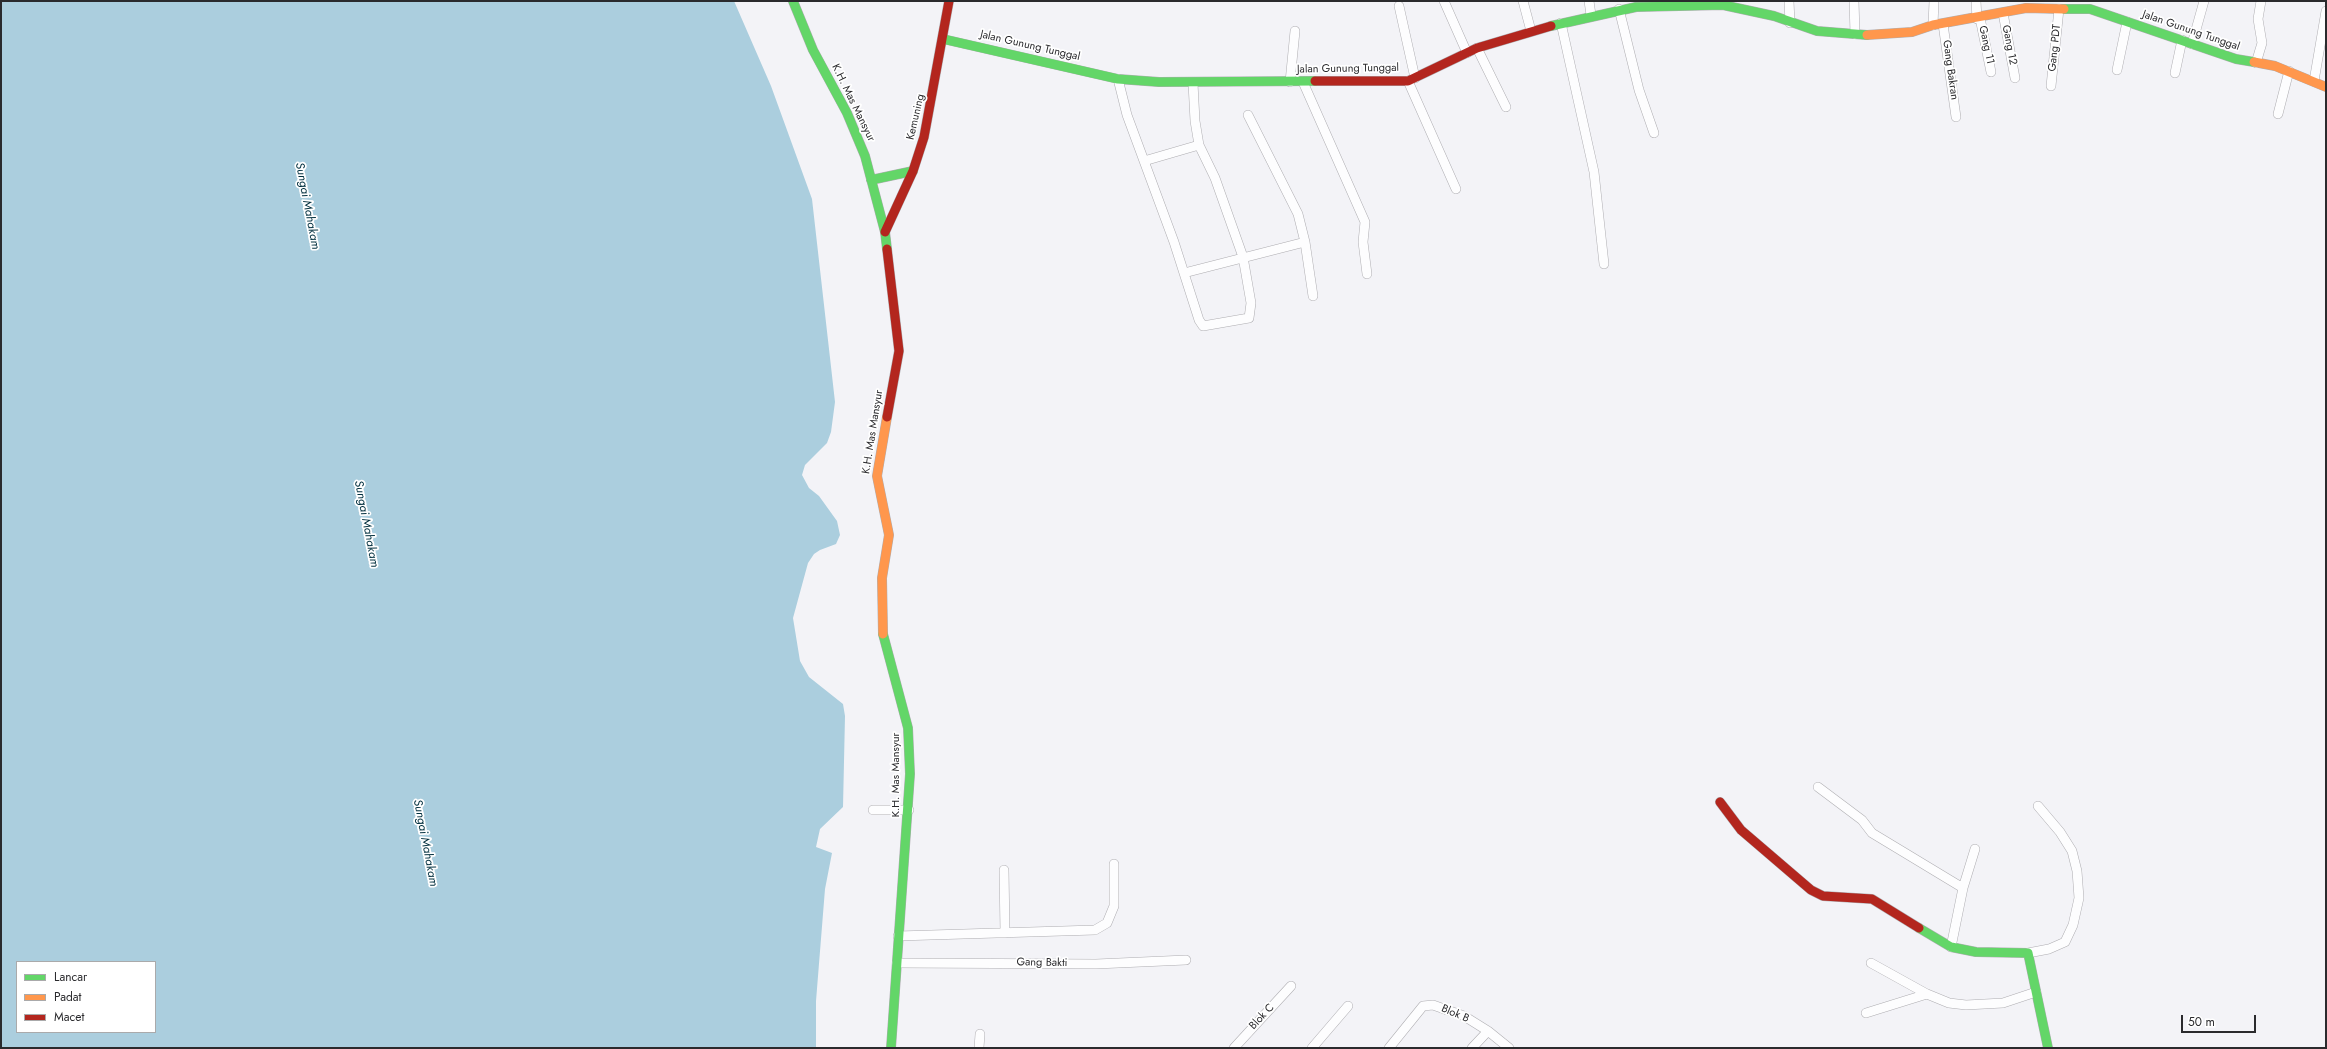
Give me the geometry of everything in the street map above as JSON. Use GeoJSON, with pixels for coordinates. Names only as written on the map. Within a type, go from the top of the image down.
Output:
{"type":"FeatureCollection","features":[{"type":"Feature","properties":{"kind":"street","name":"Kemuning"},"geometry":{"type":"LineString","coordinates":[[885,232],[913,171],[924,137],[949,1]]}},
{"type":"Feature","properties":{"kind":"street"},"geometry":{"type":"LineString","coordinates":[[1444,1],[1467,53]]}},
{"type":"Feature","properties":{"kind":"street"},"geometry":{"type":"LineString","coordinates":[[1523,1],[1531,32]]}},
{"type":"Feature","properties":{"kind":"street"},"geometry":{"type":"LineString","coordinates":[[1589,1],[1591,15]]}},
{"type":"Feature","properties":{"kind":"street"},"geometry":{"type":"LineString","coordinates":[[1789,1],[1790,23]]}},
{"type":"Feature","properties":{"kind":"street"},"geometry":{"type":"LineString","coordinates":[[1854,1],[1855,34]]}},
{"type":"Feature","properties":{"kind":"street"},"geometry":{"type":"LineString","coordinates":[[1933,25],[1934,1]]}},
{"type":"Feature","properties":{"kind":"street","name":"Gang 11"},"geometry":{"type":"LineString","coordinates":[[1976,1],[1978,18],[1991,72]]}},
{"type":"Feature","properties":{"kind":"street"},"geometry":{"type":"LineString","coordinates":[[2192,44],[2204,1]]}},
{"type":"Feature","properties":{"kind":"street"},"geometry":{"type":"LineString","coordinates":[[2256,63],[2262,43],[2258,19],[2260,1]]}},
{"type":"Feature","properties":{"kind":"street","name":"K.H. Mas Mansyur"},"geometry":{"type":"LineString","coordinates":[[796,2],[813,50],[847,113],[865,156],[885,232],[899,351],[877,476],[889,535],[882,578],[882,630],[908,728],[909,810],[898,936],[891,1048]]}},
{"type":"Feature","properties":{"kind":"street","name":"Jalan Gunung Tunggal"},"geometry":{"type":"LineString","coordinates":[[943,39],[1118,79],[1193,83],[1411,79],[1477,48],[1591,15],[1648,4],[1723,5],[1744,8],[1817,31],[1875,36],[1912,32],[1933,25],[2002,13],[2026,5],[2059,9],[2090,5],[2127,22],[2236,59],[2289,71],[2326,87]]}},
{"type":"Feature","properties":{"kind":"street"},"geometry":{"type":"LineString","coordinates":[[1399,6],[1411,79],[1456,189]]}},
{"type":"Feature","properties":{"kind":"street","name":"Gang PDT"},"geometry":{"type":"LineString","coordinates":[[2051,86],[2059,9]]}},
{"type":"Feature","properties":{"kind":"street"},"geometry":{"type":"LineString","coordinates":[[1619,10],[1639,90],[1654,133]]}},
{"type":"Feature","properties":{"kind":"street"},"geometry":{"type":"LineString","coordinates":[[2314,81],[2326,11]]}},
{"type":"Feature","properties":{"kind":"street","name":"Gang 12"},"geometry":{"type":"LineString","coordinates":[[2002,13],[2015,78]]}},
{"type":"Feature","properties":{"kind":"street"},"geometry":{"type":"LineString","coordinates":[[2117,70],[2127,22]]}},
{"type":"Feature","properties":{"kind":"street"},"geometry":{"type":"LineString","coordinates":[[1561,23],[1594,172],[1604,264]]}},
{"type":"Feature","properties":{"kind":"street","name":"Gang Bakran"},"geometry":{"type":"LineString","coordinates":[[1943,24],[1956,117]]}},
{"type":"Feature","properties":{"kind":"street"},"geometry":{"type":"LineString","coordinates":[[1290,82],[1295,31]]}},
{"type":"Feature","properties":{"kind":"street"},"geometry":{"type":"LineString","coordinates":[[2175,73],[2182,40]]}},
{"type":"Feature","properties":{"kind":"street"},"geometry":{"type":"LineString","coordinates":[[1477,48],[1506,107]]}},
{"type":"Feature","properties":{"kind":"street"},"geometry":{"type":"LineString","coordinates":[[2278,114],[2289,71]]}},
{"type":"Feature","properties":{"kind":"street"},"geometry":{"type":"LineString","coordinates":[[1118,79],[1122,99],[1184,273],[1199,320],[1203,326],[1249,318],[1251,315],[1251,296],[1243,257],[1215,178],[1199,145],[1194,121],[1193,83]]}},
{"type":"Feature","properties":{"kind":"street"},"geometry":{"type":"LineString","coordinates":[[1303,82],[1365,222],[1363,242],[1368,274]]}},
{"type":"Feature","properties":{"kind":"street"},"geometry":{"type":"LineString","coordinates":[[1248,115],[1298,214],[1305,242],[1312,296]]}},
{"type":"Feature","properties":{"kind":"street"},"geometry":{"type":"LineString","coordinates":[[1144,161],[1199,145]]}},
{"type":"Feature","properties":{"kind":"street"},"geometry":{"type":"LineString","coordinates":[[871,180],[913,171]]}},
{"type":"Feature","properties":{"kind":"street"},"geometry":{"type":"LineString","coordinates":[[1184,273],[1305,242]]}},
{"type":"Feature","properties":{"kind":"street"},"geometry":{"type":"LineString","coordinates":[[1818,787],[1862,820],[1876,836],[1963,888]]}},
{"type":"Feature","properties":{"kind":"street"},"geometry":{"type":"LineString","coordinates":[[1720,802],[1741,830],[1811,890],[1829,898],[1864,897],[1872,899],[1952,947],[1976,952],[2028,953],[2049,950],[2065,942],[2073,925],[2079,898],[2077,871],[2072,852],[2060,832],[2038,806]]}},
{"type":"Feature","properties":{"kind":"street"},"geometry":{"type":"LineString","coordinates":[[873,810],[909,810]]}},
{"type":"Feature","properties":{"kind":"street"},"geometry":{"type":"LineString","coordinates":[[1952,947],[1963,888],[1975,850]]}},
{"type":"Feature","properties":{"kind":"street"},"geometry":{"type":"LineString","coordinates":[[898,936],[1079,932],[1096,930],[1107,923],[1114,906],[1114,864]]}},
{"type":"Feature","properties":{"kind":"street"},"geometry":{"type":"LineString","coordinates":[[1004,870],[1005,933]]}},
{"type":"Feature","properties":{"kind":"street"},"geometry":{"type":"LineString","coordinates":[[2028,953],[2048,1048]]}},
{"type":"Feature","properties":{"kind":"street","name":"Gang Bakti"},"geometry":{"type":"LineString","coordinates":[[897,963],[1096,964],[1186,960]]}},
{"type":"Feature","properties":{"kind":"street"},"geometry":{"type":"LineString","coordinates":[[1871,962],[1927,994],[1949,1003],[1966,1005],[2003,1003],[2036,992]]}},
{"type":"Feature","properties":{"kind":"street","name":"Blok C"},"geometry":{"type":"LineString","coordinates":[[1234,1048],[1291,986]]}},
{"type":"Feature","properties":{"kind":"street"},"geometry":{"type":"LineString","coordinates":[[1866,1013],[1927,994]]}},
{"type":"Feature","properties":{"kind":"street","name":"Blok B"},"geometry":{"type":"LineString","coordinates":[[1389,1048],[1423,1006],[1428,1005],[1433,1005],[1464,1016],[1488,1031],[1509,1048]]}},
{"type":"Feature","properties":{"kind":"street"},"geometry":{"type":"LineString","coordinates":[[1312,1048],[1348,1006]]}},
{"type":"Feature","properties":{"kind":"street"},"geometry":{"type":"LineString","coordinates":[[1472,1048],[1488,1031]]}},
{"type":"Feature","properties":{"kind":"street"},"geometry":{"type":"LineString","coordinates":[[979,1048],[980,1034]]}},
{"type":"Feature","properties":{"kind":"water","name":"Sungai Mahakam"},"geometry":{"type":"Polygon","coordinates":[[[1,1],[734,1],[771,86],[812,199],[835,402],[831,432],[827,443],[805,465],[802,475],[809,488],[819,496],[837,521],[840,535],[836,544],[814,554],[808,563],[793,618],[800,661],[809,677],[843,704],[845,716],[843,807],[820,829],[816,847],[832,853],[825,889],[816,1001],[816,1048],[1,1048],[1,1]]]}},
{"type":"Feature","properties":{"kind":"traffic: fast"},"geometry":{"type":"LineString","coordinates":[[793,1],[813,50],[847,113],[865,156],[885,232],[887,249]]}},
{"type":"Feature","properties":{"kind":"traffic: fast"},"geometry":{"type":"LineString","coordinates":[[1551,26],[1636,7],[1723,5],[1774,16],[1817,31],[1867,35]]}},
{"type":"Feature","properties":{"kind":"traffic: fast"},"geometry":{"type":"LineString","coordinates":[[2064,9],[2090,9],[2236,59],[2254,62]]}},
{"type":"Feature","properties":{"kind":"traffic: fast"},"geometry":{"type":"LineString","coordinates":[[943,39],[1118,79],[1159,82],[1315,81]]}},
{"type":"Feature","properties":{"kind":"traffic: fast"},"geometry":{"type":"LineString","coordinates":[[871,180],[913,171]]}},
{"type":"Feature","properties":{"kind":"traffic: fast"},"geometry":{"type":"LineString","coordinates":[[883,634],[908,728],[910,774],[891,1048]]}},
{"type":"Feature","properties":{"kind":"traffic: fast"},"geometry":{"type":"LineString","coordinates":[[1919,928],[1951,947],[1976,952],[2028,953],[2048,1048]]}},
{"type":"Feature","properties":{"kind":"traffic: slow"},"geometry":{"type":"LineString","coordinates":[[1867,35],[1912,32],[1933,25],[2026,8],[2064,9]]}},
{"type":"Feature","properties":{"kind":"traffic: slow"},"geometry":{"type":"LineString","coordinates":[[2254,62],[2275,66],[2326,87]]}},
{"type":"Feature","properties":{"kind":"traffic: slow"},"geometry":{"type":"LineString","coordinates":[[883,634],[882,578],[889,535],[877,476],[887,417]]}},
{"type":"Feature","properties":{"kind":"traffic: jam"},"geometry":{"type":"LineString","coordinates":[[885,232],[913,171],[924,137],[949,1]]}},
{"type":"Feature","properties":{"kind":"traffic: jam"},"geometry":{"type":"LineString","coordinates":[[1315,81],[1408,81],[1477,48],[1551,26]]}},
{"type":"Feature","properties":{"kind":"traffic: jam"},"geometry":{"type":"LineString","coordinates":[[887,249],[899,351],[887,417]]}},
{"type":"Feature","properties":{"kind":"traffic: jam"},"geometry":{"type":"LineString","coordinates":[[1720,802],[1741,830],[1811,890],[1823,896],[1872,899],[1919,928]]}}]}
